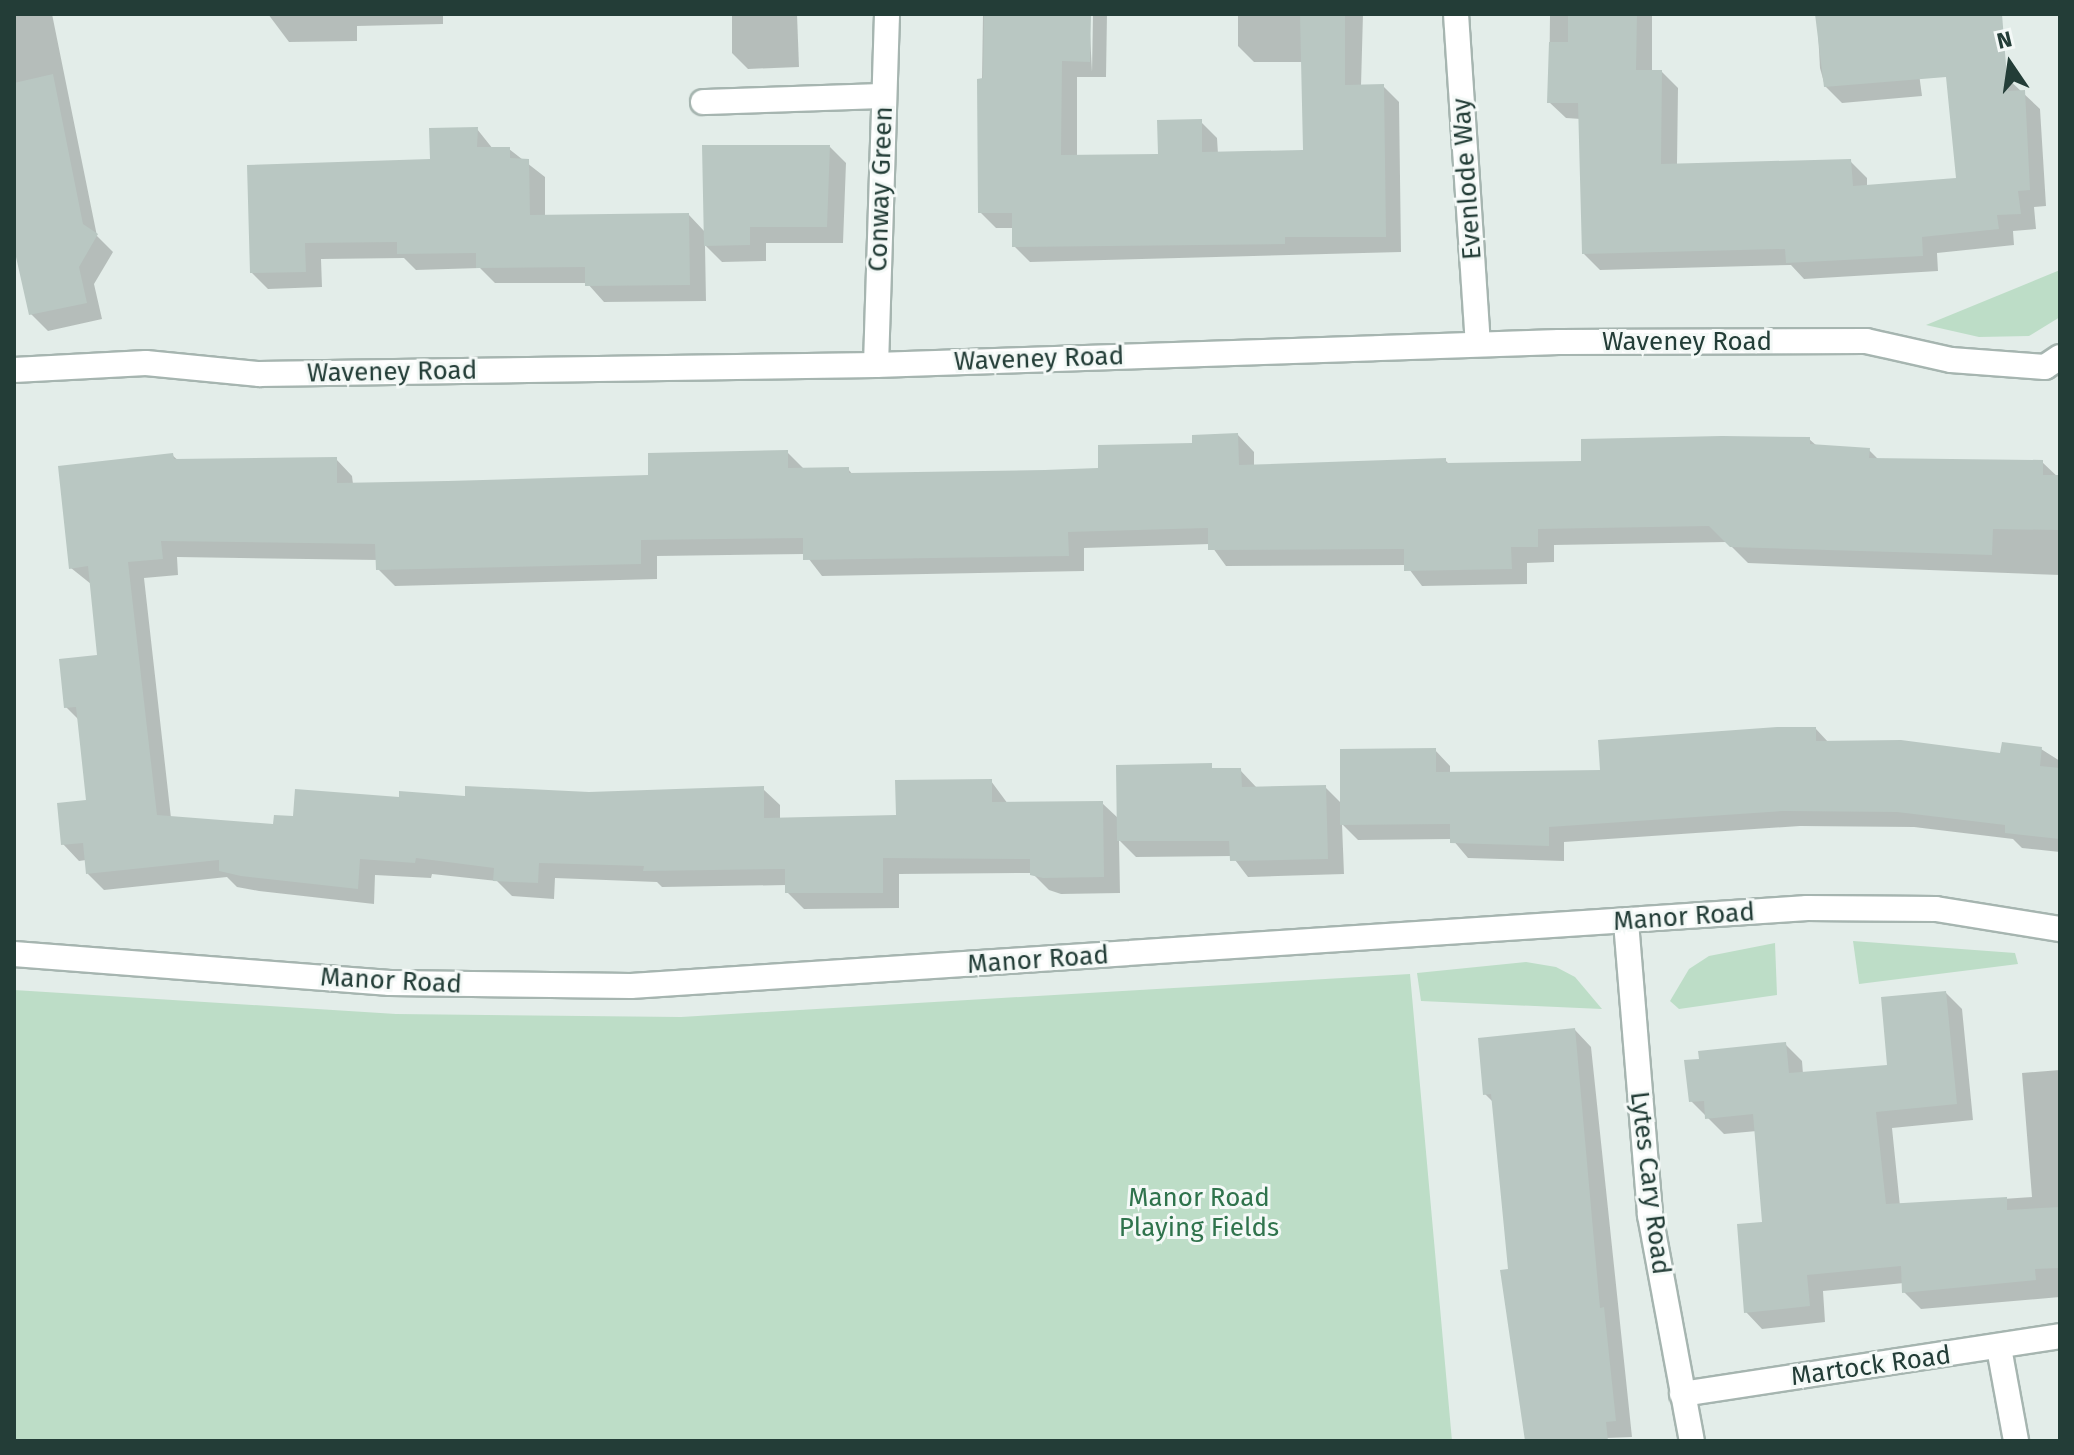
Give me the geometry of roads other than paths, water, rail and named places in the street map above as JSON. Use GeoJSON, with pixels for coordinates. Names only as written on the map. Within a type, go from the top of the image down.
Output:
{"type":"FeatureCollection","features":[{"type":"Feature","properties":{"kind":"street","name":"Conway Green"},"geometry":{"type":"LineString","coordinates":[[876,365],[887,14]]}},
{"type":"Feature","properties":{"kind":"street","name":"Evenlode Way"},"geometry":{"type":"LineString","coordinates":[[1456,14],[1478,343]]}},
{"type":"Feature","properties":{"kind":"street"},"geometry":{"type":"LineString","coordinates":[[703,102],[884,96]]}},
{"type":"Feature","properties":{"kind":"street","name":"Waveney Road"},"geometry":{"type":"LineString","coordinates":[[14,370],[146,363],[259,374],[876,365],[1478,343],[1866,341],[1951,360],[2045,367],[2060,357]]}},
{"type":"Feature","properties":{"kind":"street","name":"Manor Road"},"geometry":{"type":"LineString","coordinates":[[14,954],[390,983],[631,986],[1807,908],[1936,909],[2060,929]]}},
{"type":"Feature","properties":{"kind":"street","name":"Lytes Cary Road"},"geometry":{"type":"LineString","coordinates":[[1626,922],[1650,1215],[1692,1441]]}},
{"type":"Feature","properties":{"kind":"street","name":"Martock Road"},"geometry":{"type":"LineString","coordinates":[[1682,1394],[1999,1348],[2060,1336]]}},
{"type":"Feature","properties":{"kind":"street"},"geometry":{"type":"LineString","coordinates":[[1999,1348],[2016,1441]]}},
{"type":"Feature","properties":{"kind":"park label","name":"Manor Road Playing Fields"},"geometry":{"type":"Point","coordinates":[1199,1213]}}]}
